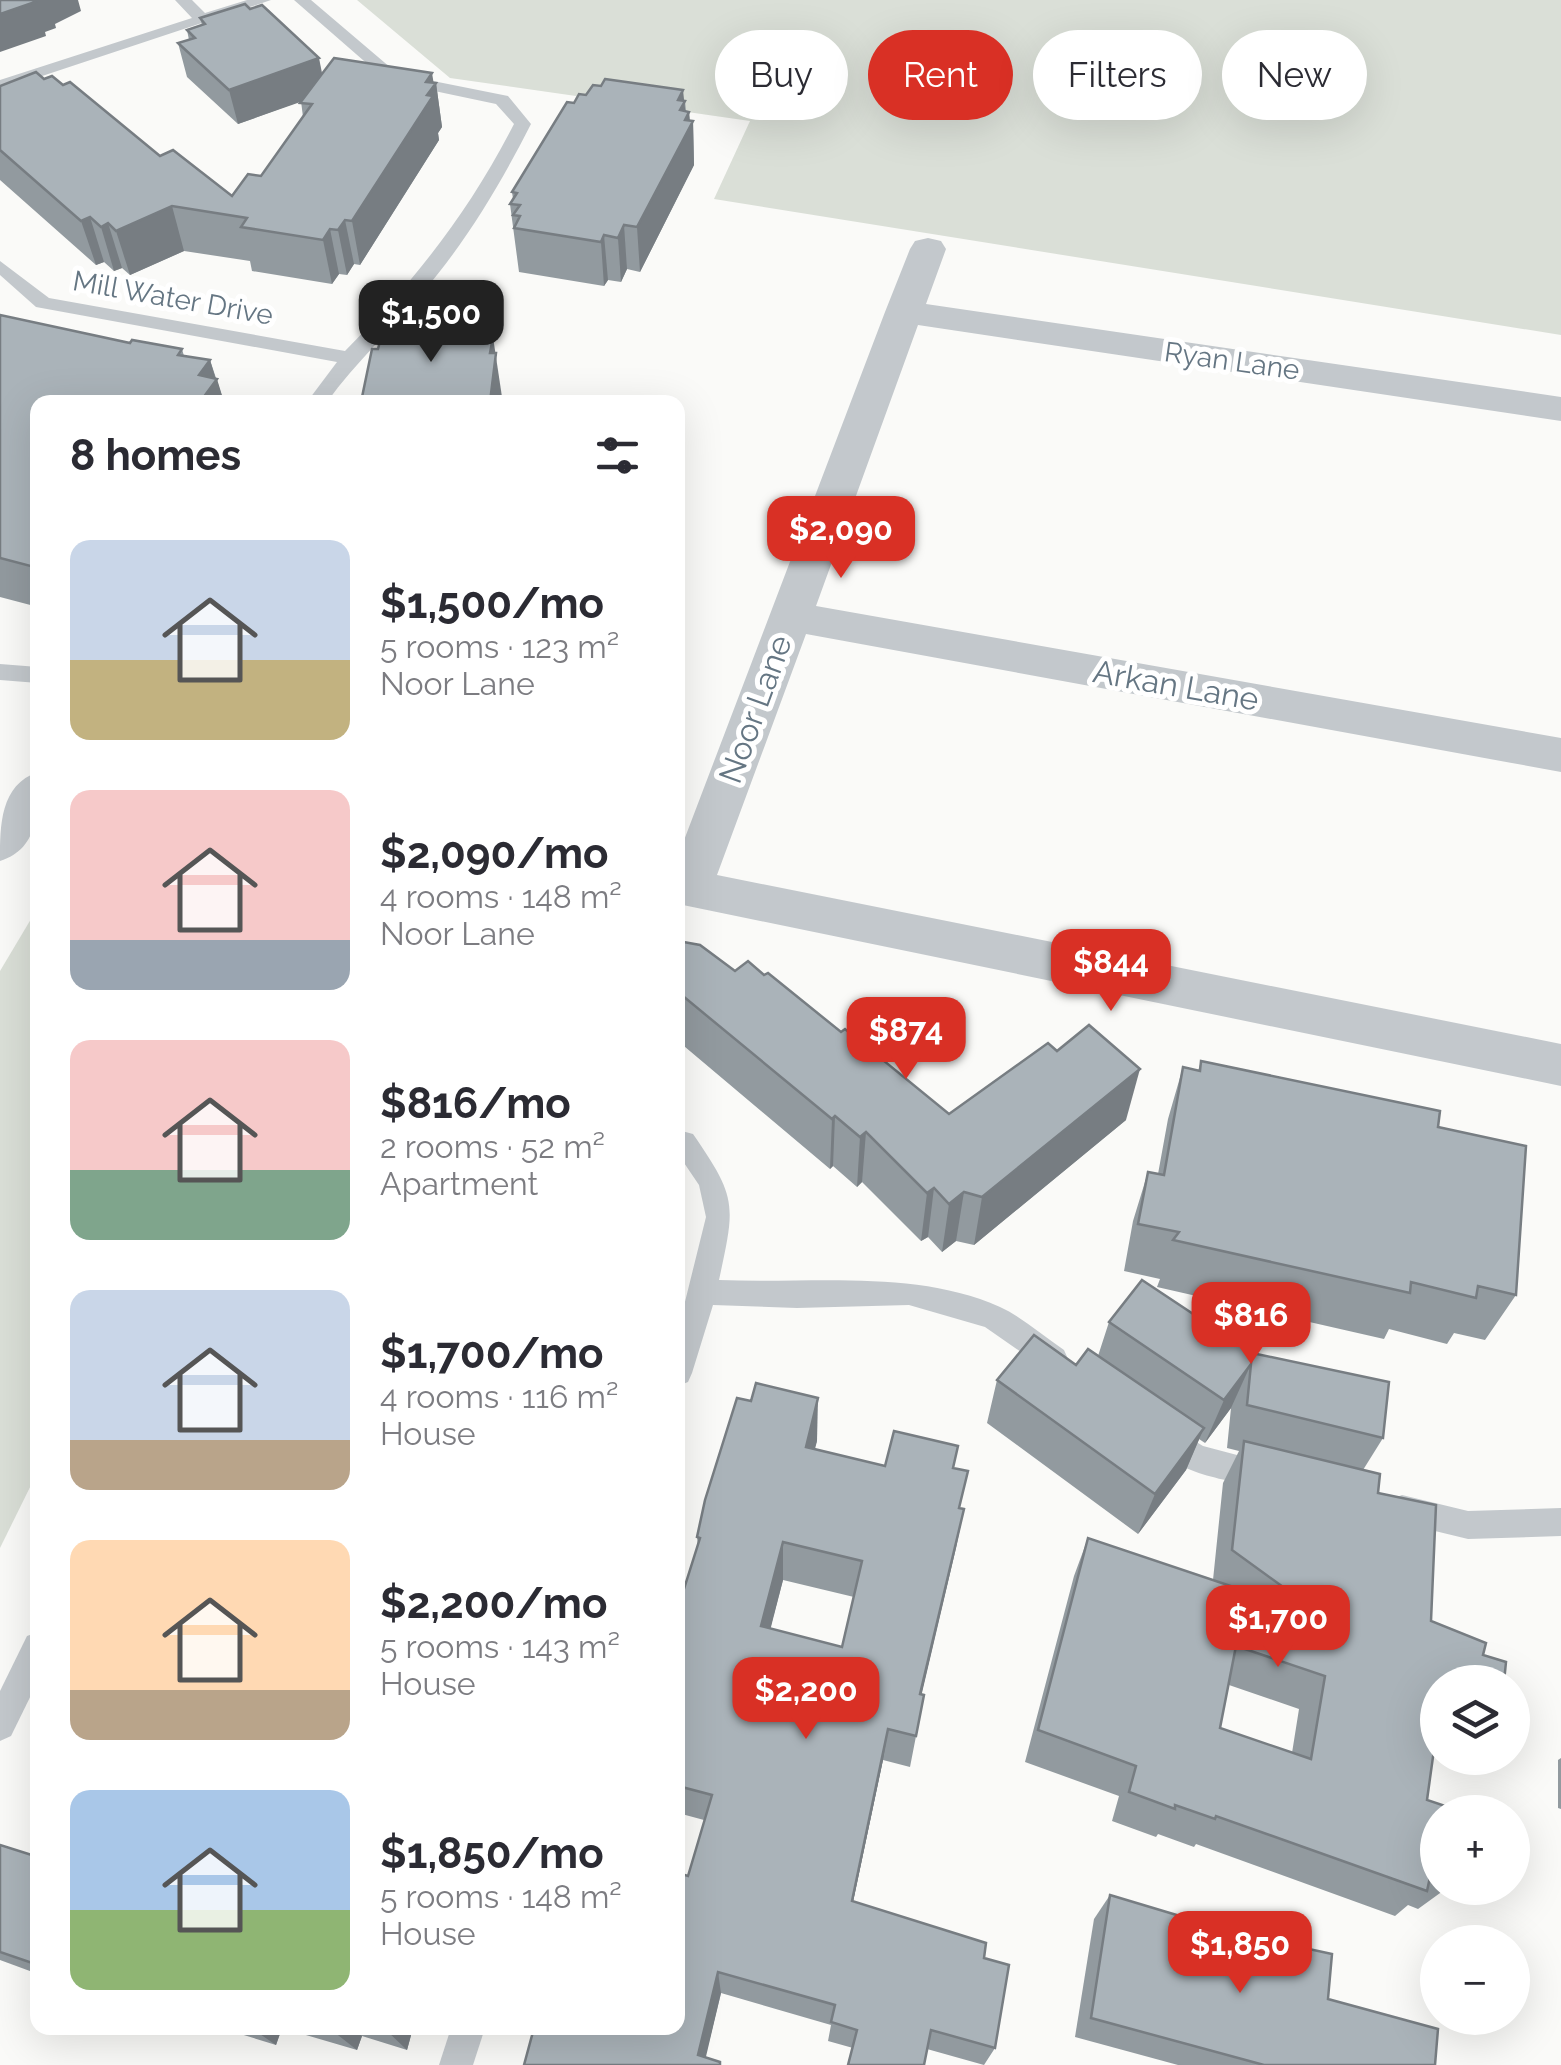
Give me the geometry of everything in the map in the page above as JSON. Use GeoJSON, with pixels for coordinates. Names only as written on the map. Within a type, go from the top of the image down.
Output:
{"type":"FeatureCollection","features":[{"type":"Feature","properties":{"kind":"street","name":"Noor Lane"},"geometry":{"type":"LineString","coordinates":[[685,882],[928,248]]}},
{"type":"Feature","properties":{"kind":"street","name":"Ryan Lane"},"geometry":{"type":"LineString","coordinates":[[903,312],[1561,409]]}},
{"type":"Feature","properties":{"kind":"street","name":"Arkan Lane"},"geometry":{"type":"LineString","coordinates":[[790,616],[1561,755]]}},
{"type":"Feature","properties":{"kind":"street"},"geometry":{"type":"LineString","coordinates":[[0,843],[30,801]]}},
{"type":"Feature","properties":{"kind":"street"},"geometry":{"type":"LineString","coordinates":[[685,887],[1561,1065]]}},
{"type":"Feature","properties":{"kind":"lane"},"geometry":{"type":"LineString","coordinates":[[182,0],[201,18]]}},
{"type":"Feature","properties":{"kind":"lane"},"geometry":{"type":"LineString","coordinates":[[0,85],[263,0]]}},
{"type":"Feature","properties":{"kind":"lane"},"geometry":{"type":"LineString","coordinates":[[302,0],[393,78],[502,100],[523,124],[493,182],[418,288],[349,358],[322,395]]}},
{"type":"Feature","properties":{"kind":"lane","name":"Mill Water Drive"},"geometry":{"type":"LineString","coordinates":[[0,266],[43,303],[349,358]]}},
{"type":"Feature","properties":{"kind":"lane"},"geometry":{"type":"LineString","coordinates":[[0,672],[30,674]]}},
{"type":"Feature","properties":{"kind":"lane"},"geometry":{"type":"LineString","coordinates":[[685,1143],[711,1180],[719,1217],[703,1292],[685,1350]]}},
{"type":"Feature","properties":{"kind":"lane"},"geometry":{"type":"LineString","coordinates":[[703,1292],[797,1296],[909,1293],[993,1317],[1071,1371]]}},
{"type":"Feature","properties":{"kind":"lane"},"geometry":{"type":"LineString","coordinates":[[1149,1425],[1196,1458],[1286,1480]]}},
{"type":"Feature","properties":{"kind":"lane"},"geometry":{"type":"LineString","coordinates":[[1377,1502],[1468,1525],[1561,1522]]}},
{"type":"Feature","properties":{"kind":"lane"},"geometry":{"type":"LineString","coordinates":[[0,1725],[30,1663]]}},
{"type":"Feature","properties":{"kind":"lane"},"geometry":{"type":"LineString","coordinates":[[456,2065],[466,2035]]}},
{"type":"Feature","properties":{"kind":"shaded area"},"geometry":{"type":"Polygon","coordinates":[[[357,0],[1561,0],[1561,335],[714,199],[750,121],[743,120],[848,120],[848,30],[715,30],[715,116],[450,78],[357,0]]]}},
{"type":"Feature","properties":{"kind":"shaded area"},"geometry":{"type":"Polygon","coordinates":[[[30,921],[30,1487],[0,1548],[0,971],[30,921]]]}},
{"type":"Feature","properties":{"kind":"building"},"geometry":{"type":"Polygon","coordinates":[[[0,0],[33,0],[35,2],[0,14],[0,0]]]}},
{"type":"Feature","properties":{"kind":"building"},"geometry":{"type":"Polygon","coordinates":[[[245,4],[250,9],[262,5],[319,58],[229,90],[178,43],[195,38],[187,30],[205,24],[200,18],[245,4]]]}},
{"type":"Feature","properties":{"kind":"building"},"geometry":{"type":"Polygon","coordinates":[[[334,58],[432,73],[426,82],[436,83],[427,95],[433,96],[352,221],[345,220],[338,230],[330,229],[323,240],[241,227],[247,218],[172,206],[116,231],[108,223],[101,227],[90,217],[81,221],[0,150],[0,86],[36,72],[44,79],[52,76],[63,85],[70,82],[160,156],[173,150],[232,196],[248,174],[261,176],[312,104],[300,103],[334,58]]]}},
{"type":"Feature","properties":{"kind":"building"},"geometry":{"type":"Polygon","coordinates":[[[605,79],[683,90],[678,100],[685,101],[680,110],[689,112],[685,120],[693,121],[637,227],[624,225],[618,238],[604,235],[601,242],[514,228],[520,216],[513,215],[520,205],[510,204],[517,193],[512,192],[567,102],[574,103],[579,94],[586,95],[593,85],[601,86],[605,79]]]}},
{"type":"Feature","properties":{"kind":"building"},"geometry":{"type":"Polygon","coordinates":[[[0,315],[130,343],[132,340],[182,349],[178,355],[210,360],[199,375],[217,379],[205,395],[30,395],[30,566],[0,558],[0,315]]]}},
{"type":"Feature","properties":{"kind":"building"},"geometry":{"type":"Polygon","coordinates":[[[393,324],[484,325],[482,337],[493,337],[490,353],[496,353],[491,395],[362,395],[372,349],[378,349],[381,337],[391,337],[393,324]]]}},
{"type":"Feature","properties":{"kind":"building"},"geometry":{"type":"Polygon","coordinates":[[[685,942],[700,945],[735,971],[748,961],[764,975],[768,973],[841,1032],[845,1029],[949,1114],[1048,1043],[1057,1051],[1089,1025],[1140,1069],[982,1197],[964,1192],[949,1204],[934,1188],[927,1193],[866,1132],[860,1137],[835,1116],[832,1119],[685,998],[685,942]]]}},
{"type":"Feature","properties":{"kind":"building"},"geometry":{"type":"Polygon","coordinates":[[[1201,1061],[1440,1111],[1438,1127],[1526,1146],[1516,1295],[1478,1286],[1476,1298],[1411,1282],[1410,1293],[1173,1240],[1179,1232],[1138,1224],[1148,1172],[1164,1175],[1183,1067],[1200,1071],[1201,1061]]]}},
{"type":"Feature","properties":{"kind":"building"},"geometry":{"type":"Polygon","coordinates":[[[1142,1280],[1252,1353],[1389,1382],[1383,1438],[1247,1405],[1251,1364],[1224,1400],[1109,1322],[1142,1280]]]}},
{"type":"Feature","properties":{"kind":"building"},"geometry":{"type":"Polygon","coordinates":[[[1034,1335],[1076,1365],[1088,1349],[1204,1428],[1155,1494],[997,1380],[1034,1335]]]}},
{"type":"Feature","properties":{"kind":"building"},"geometry":{"type":"Polygon","coordinates":[[[756,1383],[818,1398],[806,1447],[885,1466],[894,1431],[958,1446],[953,1468],[968,1471],[959,1508],[964,1509],[920,1694],[924,1695],[916,1736],[888,1729],[852,1901],[986,1943],[984,1958],[1009,1965],[995,2048],[931,2030],[924,2065],[848,2065],[857,2030],[831,2022],[835,2005],[718,1972],[698,2055],[720,2065],[524,2065],[532,2035],[685,2035],[685,1875],[688,1876],[712,1795],[685,1788],[685,1586],[700,1538],[697,1537],[705,1500],[737,1398],[751,1401],[756,1383]],[[783,1542],[761,1626],[842,1647],[862,1561],[783,1542]]]}},
{"type":"Feature","properties":{"kind":"building"},"geometry":{"type":"Polygon","coordinates":[[[1244,1441],[1380,1474],[1378,1493],[1436,1505],[1431,1621],[1486,1643],[1483,1655],[1506,1662],[1420,1665],[1420,1775],[1430,1775],[1428,1795],[1420,1795],[1420,1889],[1216,1816],[1215,1819],[1175,1805],[1175,1809],[1129,1792],[1136,1766],[1038,1730],[1088,1538],[1326,1618],[1232,1550],[1244,1441]],[[1236,1646],[1220,1728],[1311,1759],[1325,1676],[1236,1646]]]}},
{"type":"Feature","properties":{"kind":"building"},"geometry":{"type":"Polygon","coordinates":[[[0,1845],[30,1854],[30,1962],[0,1952],[0,1845]]]}},
{"type":"Feature","properties":{"kind":"building"},"geometry":{"type":"Polygon","coordinates":[[[1110,1895],[1240,1934],[1332,1954],[1328,1999],[1420,2024],[1420,2035],[1438,2035],[1435,2065],[1264,2065],[1091,2018],[1110,1895]]]}}]}
